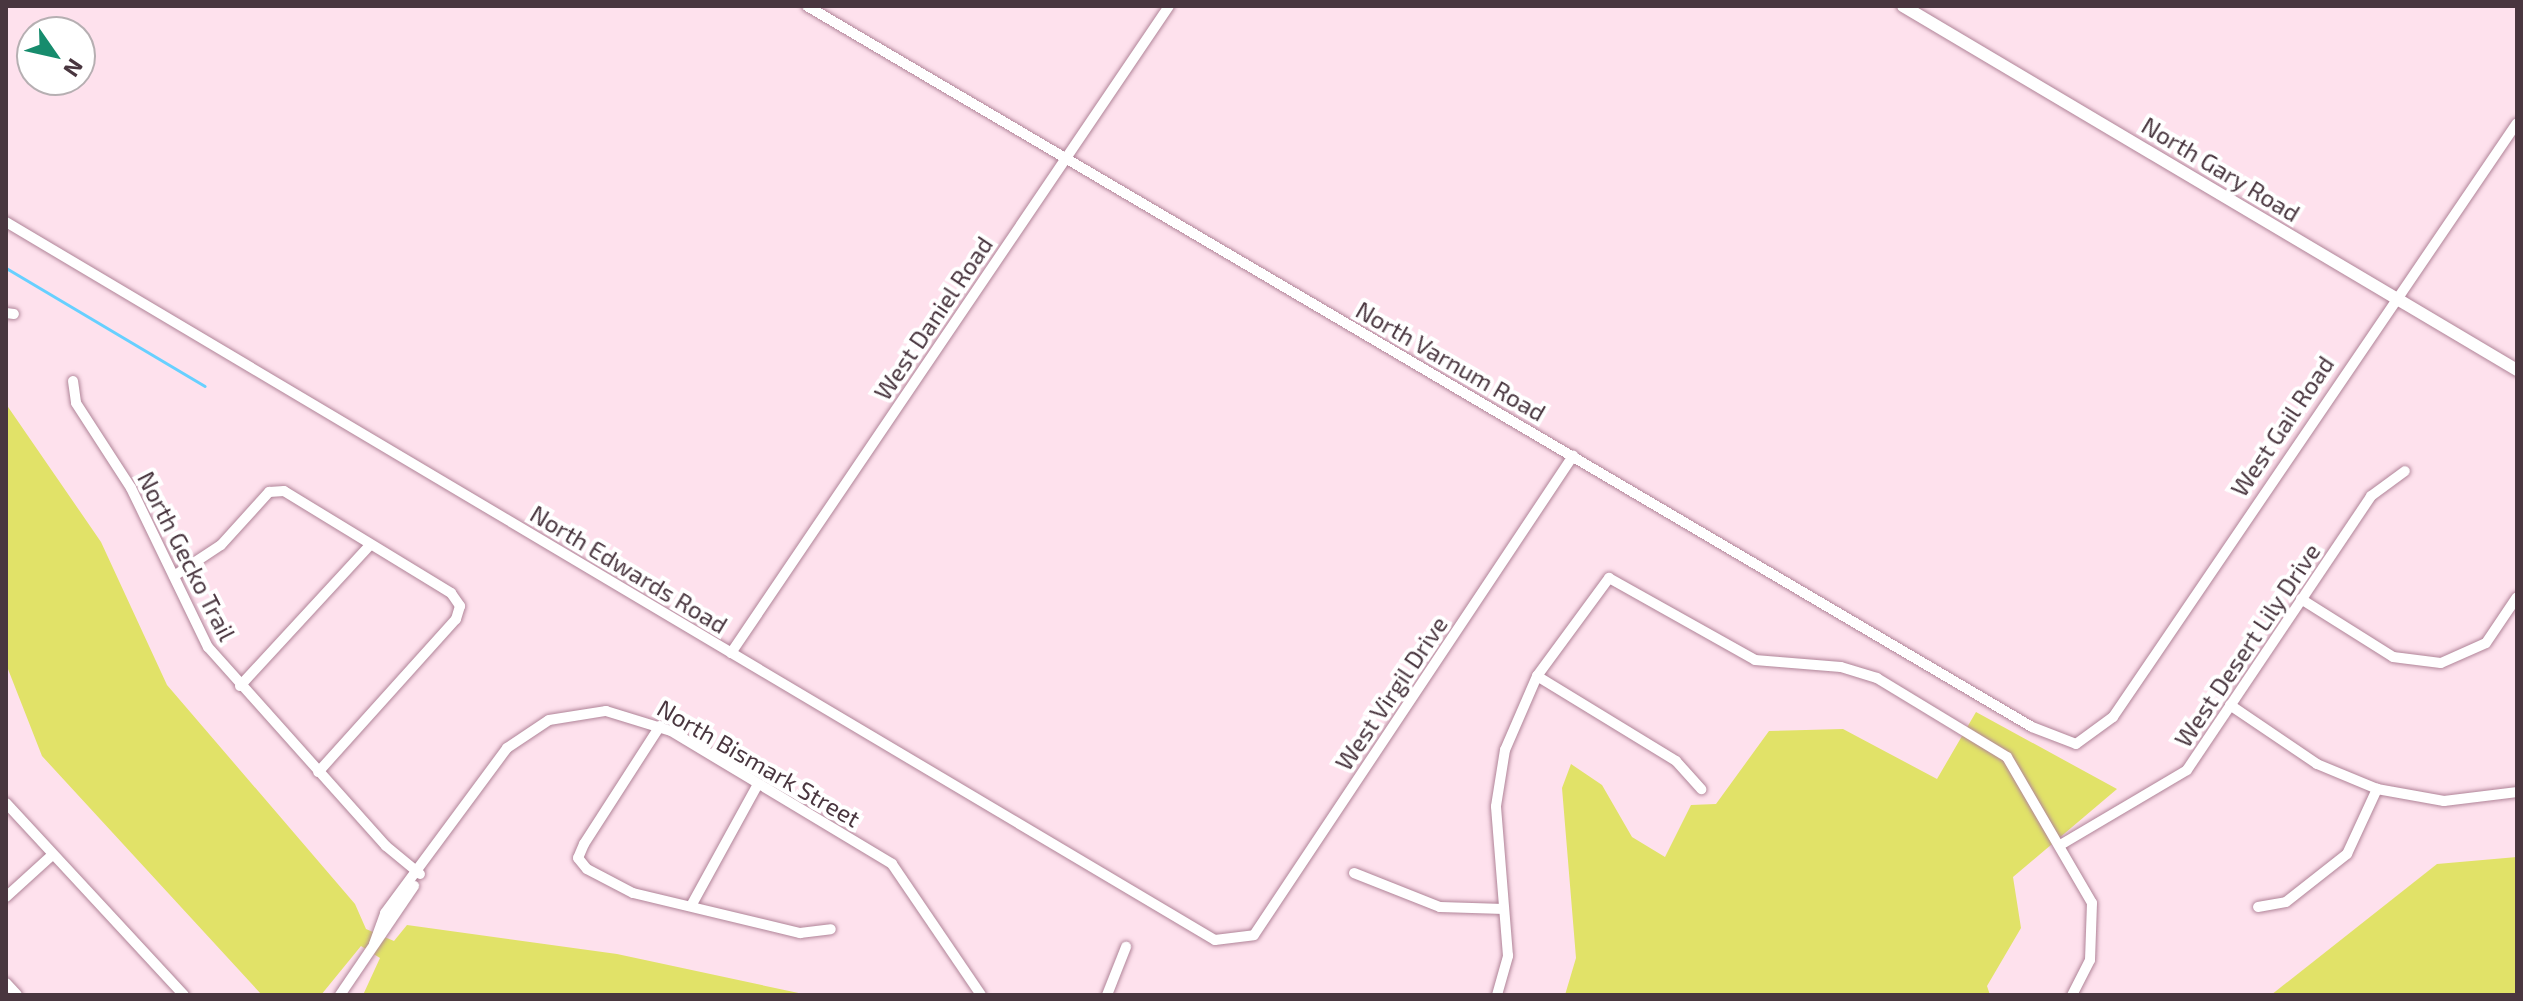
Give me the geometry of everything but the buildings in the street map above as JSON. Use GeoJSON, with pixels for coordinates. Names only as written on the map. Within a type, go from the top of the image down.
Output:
{"type":"FeatureCollection","features":[{"type":"Feature","properties":{"kind":"street","name":"North Varnum Road"},"geometry":{"type":"LineString","coordinates":[[807,6],[2032,727],[2076,744]]}},
{"type":"Feature","properties":{"kind":"street","name":"West Daniel Road"},"geometry":{"type":"LineString","coordinates":[[731,653],[1169,6]]}},
{"type":"Feature","properties":{"kind":"street","name":"North Gary Road"},"geometry":{"type":"LineString","coordinates":[[1903,6],[2517,370]]}},
{"type":"Feature","properties":{"kind":"street","name":"West Gail Road"},"geometry":{"type":"LineString","coordinates":[[2076,744],[2113,717],[2395,298],[2517,123]]}},
{"type":"Feature","properties":{"kind":"street","name":"North Edwards Road"},"geometry":{"type":"LineString","coordinates":[[6,222],[1215,940],[1235,942]]}},
{"type":"Feature","properties":{"kind":"street","name":"North Gecko Trail"},"geometry":{"type":"LineString","coordinates":[[73,381],[76,403],[131,488],[208,647],[318,772],[420,874]]}},
{"type":"Feature","properties":{"kind":"street","name":"West Virgil Drive"},"geometry":{"type":"LineString","coordinates":[[1235,942],[1254,935],[1573,456]]}},
{"type":"Feature","properties":{"kind":"street","name":"West Desert Lily Drive"},"geometry":{"type":"LineString","coordinates":[[2062,844],[2187,770],[2371,496],[2405,471]]}},
{"type":"Feature","properties":{"kind":"street"},"geometry":{"type":"LineString","coordinates":[[174,576],[221,545],[269,492],[284,491],[451,593],[460,606],[318,772]]}},
{"type":"Feature","properties":{"kind":"street"},"geometry":{"type":"LineString","coordinates":[[240,686],[370,545]]}},
{"type":"Feature","properties":{"kind":"street"},"geometry":{"type":"LineString","coordinates":[[1497,995],[1508,956],[1500,775],[1537,676],[1609,578],[1755,660],[1841,667],[1877,678],[2007,757],[2087,888],[2095,920],[2090,960],[2072,995]]}},
{"type":"Feature","properties":{"kind":"street"},"geometry":{"type":"LineString","coordinates":[[2301,599],[2393,657],[2441,663],[2486,643],[2517,597]]}},
{"type":"Feature","properties":{"kind":"street"},"geometry":{"type":"LineString","coordinates":[[1537,676],[1676,761],[1701,789]]}},
{"type":"Feature","properties":{"kind":"street"},"geometry":{"type":"LineString","coordinates":[[2230,705],[2317,764],[2377,789],[2444,801],[2517,792]]}},
{"type":"Feature","properties":{"kind":"street","name":"North Bismark Street"},"geometry":{"type":"LineString","coordinates":[[420,874],[507,748],[529,731],[606,711],[660,726],[907,878],[981,995]]}},
{"type":"Feature","properties":{"kind":"street"},"geometry":{"type":"LineString","coordinates":[[660,726],[578,858],[633,893],[800,933],[831,929]]}},
{"type":"Feature","properties":{"kind":"street"},"geometry":{"type":"LineString","coordinates":[[691,906],[758,784]]}},
{"type":"Feature","properties":{"kind":"street"},"geometry":{"type":"LineString","coordinates":[[2258,907],[2286,902],[2347,854],[2377,789]]}},
{"type":"Feature","properties":{"kind":"street"},"geometry":{"type":"LineString","coordinates":[[6,803],[51,856],[184,995]]}},
{"type":"Feature","properties":{"kind":"street"},"geometry":{"type":"LineString","coordinates":[[6,897],[51,856]]}},
{"type":"Feature","properties":{"kind":"street"},"geometry":{"type":"LineString","coordinates":[[1354,873],[1440,907],[1504,909]]}},
{"type":"Feature","properties":{"kind":"street"},"geometry":{"type":"LineString","coordinates":[[374,944],[385,913],[420,874]]}},
{"type":"Feature","properties":{"kind":"street"},"geometry":{"type":"LineString","coordinates":[[340,995],[374,944],[395,921],[420,874]]}},
{"type":"Feature","properties":{"kind":"street"},"geometry":{"type":"LineString","coordinates":[[385,913],[395,921]]}},
{"type":"Feature","properties":{"kind":"street"},"geometry":{"type":"LineString","coordinates":[[1107,995],[1126,947]]}},
{"type":"Feature","properties":{"kind":"street"},"geometry":{"type":"LineString","coordinates":[[6,983],[17,995]]}},
{"type":"Feature","properties":{"kind":"shaded area"},"geometry":{"type":"Polygon","coordinates":[[[6,404],[101,542],[167,685],[355,904],[366,929],[394,941],[407,925],[617,954],[808,995],[363,995],[380,958],[361,946],[321,995],[261,994],[42,756],[6,664],[6,404]]]}},
{"type":"Feature","properties":{"kind":"shaded area"},"geometry":{"type":"Polygon","coordinates":[[[1976,712],[2117,789],[2013,877],[2021,928],[1987,986],[1990,995],[1565,995],[1576,958],[1562,788],[1571,764],[1602,785],[1632,837],[1665,857],[1691,805],[1716,804],[1769,731],[1843,729],[1937,779],[1976,712]]]}},
{"type":"Feature","properties":{"kind":"shaded area"},"geometry":{"type":"Polygon","coordinates":[[[2517,857],[2517,995],[2271,995],[2437,864],[2517,857]]]}},
{"type":"Feature","properties":{"kind":"waterway"},"geometry":{"type":"LineString","coordinates":[[6,268],[205,386]]}}]}
